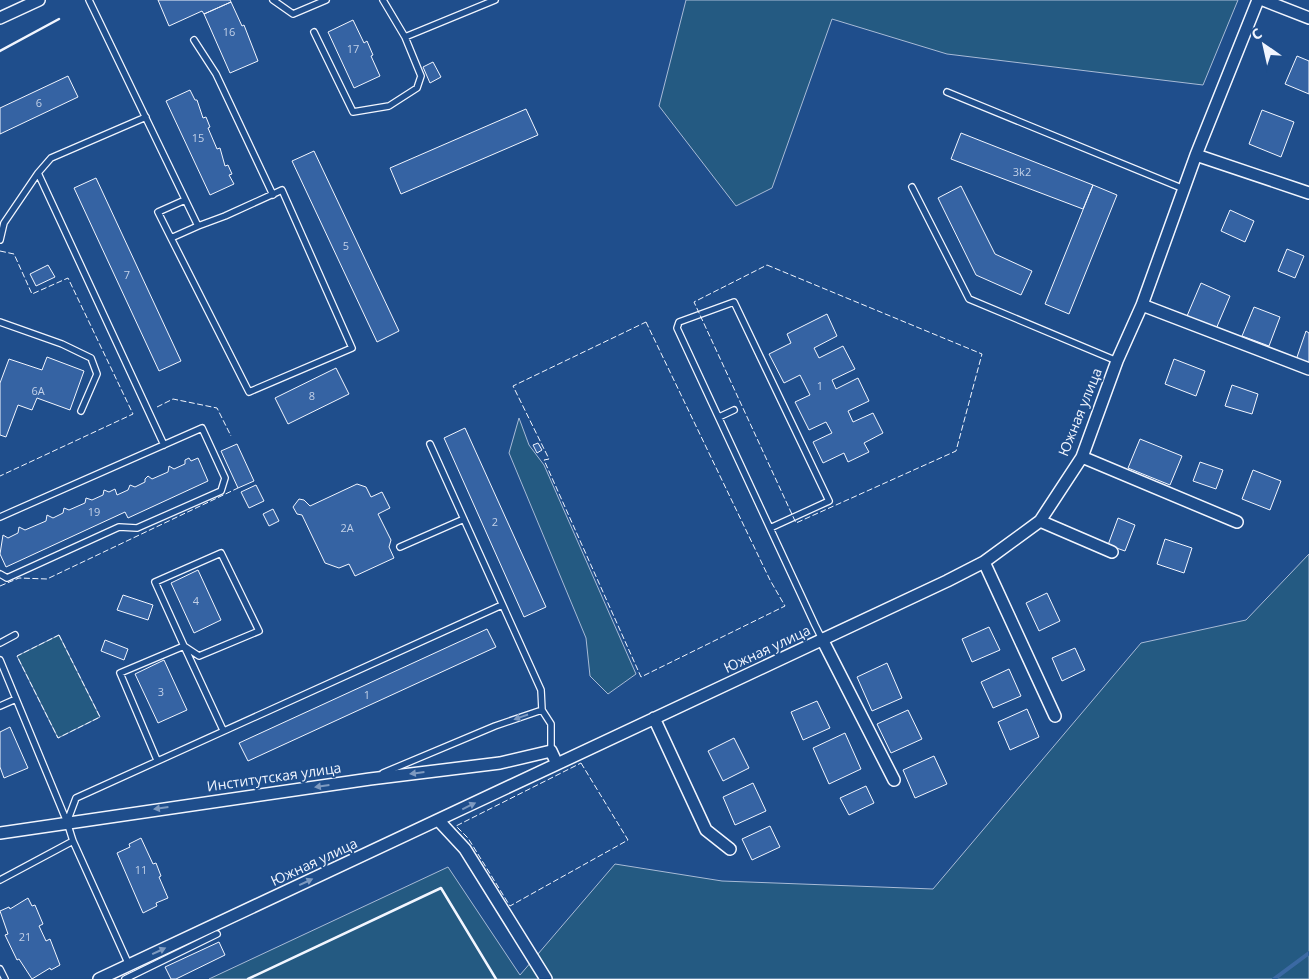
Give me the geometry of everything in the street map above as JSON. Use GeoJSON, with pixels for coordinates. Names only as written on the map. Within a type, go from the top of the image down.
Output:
{"type":"FeatureCollection","features":[{"type":"Feature","properties":{"kind":"street"},"geometry":{"type":"LineString","coordinates":[[0,18],[39,0]]}},
{"type":"Feature","properties":{"kind":"street","name":"Южная улица"},"geometry":{"type":"LineString","coordinates":[[99,979],[439,821],[984,562],[1040,521],[1082,457],[1117,361],[1142,305],[1196,155],[1258,0]]}},
{"type":"Feature","properties":{"kind":"street"},"geometry":{"type":"LineString","coordinates":[[1263,0],[1309,18]]}},
{"type":"Feature","properties":{"kind":"street"},"geometry":{"type":"LineString","coordinates":[[1196,155],[1309,193]]}},
{"type":"Feature","properties":{"kind":"street"},"geometry":{"type":"LineString","coordinates":[[1142,305],[1309,369]]}},
{"type":"Feature","properties":{"kind":"street"},"geometry":{"type":"LineString","coordinates":[[1082,457],[1237,522]]}},
{"type":"Feature","properties":{"kind":"street"},"geometry":{"type":"LineString","coordinates":[[1040,521],[1112,552]]}},
{"type":"Feature","properties":{"kind":"street"},"geometry":{"type":"LineString","coordinates":[[984,562],[1055,716]]}},
{"type":"Feature","properties":{"kind":"street"},"geometry":{"type":"LineString","coordinates":[[822,639],[894,780]]}},
{"type":"Feature","properties":{"kind":"street"},"geometry":{"type":"LineString","coordinates":[[654,718],[706,830],[730,849]]}},
{"type":"Feature","properties":{"kind":"street"},"geometry":{"type":"LineString","coordinates":[[552,751],[557,764]]}},
{"type":"Feature","properties":{"kind":"street","name":"Институтская улица"},"geometry":{"type":"LineString","coordinates":[[0,833],[370,779],[500,763],[552,751]]}},
{"type":"Feature","properties":{"kind":"street"},"geometry":{"type":"LineString","coordinates":[[439,821],[465,849],[546,979]]}},
{"type":"Feature","properties":{"kind":"lane"},"geometry":{"type":"LineString","coordinates":[[89,0],[198,226]]}},
{"type":"Feature","properties":{"kind":"lane"},"geometry":{"type":"LineString","coordinates":[[273,0],[293,14],[326,0]]}},
{"type":"Feature","properties":{"kind":"lane"},"geometry":{"type":"LineString","coordinates":[[314,32],[352,112],[388,106],[417,88],[421,76],[405,37],[383,0]]}},
{"type":"Feature","properties":{"kind":"lane"},"geometry":{"type":"LineString","coordinates":[[405,37],[495,0]]}},
{"type":"Feature","properties":{"kind":"lane"},"geometry":{"type":"LineString","coordinates":[[194,40],[216,74],[273,195]]}},
{"type":"Feature","properties":{"kind":"lane"},"geometry":{"type":"LineString","coordinates":[[947,92],[1184,189]]}},
{"type":"Feature","properties":{"kind":"lane"},"geometry":{"type":"LineString","coordinates":[[0,240],[4,223],[38,173],[51,158],[146,117]]}},
{"type":"Feature","properties":{"kind":"lane"},"geometry":{"type":"LineString","coordinates":[[38,173],[164,445]]}},
{"type":"Feature","properties":{"kind":"lane"},"geometry":{"type":"LineString","coordinates":[[912,187],[969,299],[1117,361]]}},
{"type":"Feature","properties":{"kind":"lane"},"geometry":{"type":"LineString","coordinates":[[171,238],[282,190],[352,348],[249,392],[171,238],[158,212],[186,200]]}},
{"type":"Feature","properties":{"kind":"lane"},"geometry":{"type":"LineString","coordinates":[[770,528],[829,501],[734,302],[679,322],[677,328],[770,528],[822,639]]}},
{"type":"Feature","properties":{"kind":"lane"},"geometry":{"type":"LineString","coordinates":[[0,322],[62,344],[91,358],[97,374],[81,411]]}},
{"type":"Feature","properties":{"kind":"lane"},"geometry":{"type":"LineString","coordinates":[[719,418],[734,410]]}},
{"type":"Feature","properties":{"kind":"lane"},"geometry":{"type":"LineString","coordinates":[[0,517],[202,428],[225,478],[221,491],[137,528],[119,527],[7,578],[0,574]]}},
{"type":"Feature","properties":{"kind":"lane"},"geometry":{"type":"LineString","coordinates":[[430,444],[541,690],[542,710],[551,724],[552,751]]}},
{"type":"Feature","properties":{"kind":"lane"},"geometry":{"type":"LineString","coordinates":[[400,547],[464,519]]}},
{"type":"Feature","properties":{"kind":"lane"},"geometry":{"type":"LineString","coordinates":[[184,646],[199,656],[259,631],[221,553],[154,582],[223,730]]}},
{"type":"Feature","properties":{"kind":"lane"},"geometry":{"type":"LineString","coordinates":[[67,822],[76,798],[502,605]]}},
{"type":"Feature","properties":{"kind":"lane"},"geometry":{"type":"LineString","coordinates":[[0,643],[15,635]]}},
{"type":"Feature","properties":{"kind":"lane"},"geometry":{"type":"LineString","coordinates":[[157,760],[120,673],[184,646]]}},
{"type":"Feature","properties":{"kind":"lane"},"geometry":{"type":"LineString","coordinates":[[0,660],[67,822],[73,841],[129,964]]}},
{"type":"Feature","properties":{"kind":"lane"},"geometry":{"type":"LineString","coordinates":[[0,706],[16,699]]}},
{"type":"Feature","properties":{"kind":"lane"},"geometry":{"type":"LineString","coordinates":[[370,779],[495,726],[542,710]]}},
{"type":"Feature","properties":{"kind":"lane"},"geometry":{"type":"LineString","coordinates":[[0,880],[73,841]]}},
{"type":"Feature","properties":{"kind":"lane"},"geometry":{"type":"LineString","coordinates":[[125,979],[217,934]]}},
{"type":"Feature","properties":{"kind":"lane"},"geometry":{"type":"LineString","coordinates":[[0,969],[4,979]]}},
{"type":"Feature","properties":{"kind":"shaded area"},"geometry":{"type":"Polygon","coordinates":[[[686,0],[1238,0],[1203,85],[947,54],[832,19],[772,188],[736,206],[659,106],[686,0]]]}},
{"type":"Feature","properties":{"kind":"shaded area"},"geometry":{"type":"Polygon","coordinates":[[[519,418],[529,445],[544,465],[636,674],[608,694],[590,676],[586,638],[509,453],[519,418]]]}},
{"type":"Feature","properties":{"kind":"shaded area"},"geometry":{"type":"Polygon","coordinates":[[[1309,554],[1309,979],[209,979],[448,867],[520,975],[615,864],[722,881],[933,889],[1141,643],[1246,620],[1309,554]]]}},
{"type":"Feature","properties":{"kind":"shaded area"},"geometry":{"type":"Polygon","coordinates":[[[59,635],[100,717],[58,738],[17,656],[59,635]]]}},
{"type":"Feature","properties":{"kind":"building"},"geometry":{"type":"Polygon","coordinates":[[[158,0],[230,0],[231,2],[204,14],[202,11],[169,26],[158,0]]]}},
{"type":"Feature","properties":{"kind":"building"},"geometry":{"type":"Polygon","coordinates":[[[231,2],[242,26],[244,25],[258,61],[230,73],[204,14],[231,2]]]}},
{"type":"Feature","properties":{"kind":"building"},"geometry":{"type":"Polygon","coordinates":[[[353,20],[364,43],[367,41],[380,76],[354,88],[328,32],[353,20]]]}},
{"type":"Feature","properties":{"kind":"building"},"geometry":{"type":"Polygon","coordinates":[[[1297,56],[1309,61],[1309,94],[1285,84],[1297,56]]]}},
{"type":"Feature","properties":{"kind":"building"},"geometry":{"type":"Polygon","coordinates":[[[433,62],[441,77],[430,83],[423,67],[433,62]]]}},
{"type":"Feature","properties":{"kind":"building"},"geometry":{"type":"Polygon","coordinates":[[[68,76],[78,97],[0,134],[0,108],[68,76]]]}},
{"type":"Feature","properties":{"kind":"building"},"geometry":{"type":"Polygon","coordinates":[[[190,90],[195,100],[197,100],[203,118],[206,117],[210,127],[208,128],[217,149],[220,148],[225,166],[228,165],[232,174],[229,175],[234,184],[210,195],[166,101],[190,90]]]}},
{"type":"Feature","properties":{"kind":"building"},"geometry":{"type":"Polygon","coordinates":[[[526,109],[538,135],[401,194],[390,168],[526,109]]]}},
{"type":"Feature","properties":{"kind":"building"},"geometry":{"type":"Polygon","coordinates":[[[1262,110],[1294,122],[1281,157],[1249,144],[1262,110]]]}},
{"type":"Feature","properties":{"kind":"building"},"geometry":{"type":"Polygon","coordinates":[[[961,133],[1093,185],[1083,209],[951,159],[961,133]]]}},
{"type":"Feature","properties":{"kind":"building"},"geometry":{"type":"Polygon","coordinates":[[[314,151],[399,331],[377,342],[292,161],[314,151]]]}},
{"type":"Feature","properties":{"kind":"building"},"geometry":{"type":"Polygon","coordinates":[[[96,178],[181,361],[159,371],[74,188],[96,178]]]}},
{"type":"Feature","properties":{"kind":"building"},"geometry":{"type":"Polygon","coordinates":[[[1093,185],[1117,195],[1069,314],[1045,304],[1093,185]]]}},
{"type":"Feature","properties":{"kind":"building"},"geometry":{"type":"Polygon","coordinates":[[[961,186],[995,254],[1032,271],[1021,295],[976,275],[938,198],[961,186]]]}},
{"type":"Feature","properties":{"kind":"building"},"geometry":{"type":"Polygon","coordinates":[[[1230,210],[1254,221],[1245,242],[1221,231],[1230,210]]]}},
{"type":"Feature","properties":{"kind":"building"},"geometry":{"type":"Polygon","coordinates":[[[1287,249],[1304,256],[1295,278],[1278,271],[1287,249]]]}},
{"type":"Feature","properties":{"kind":"building"},"geometry":{"type":"Polygon","coordinates":[[[48,265],[55,277],[36,286],[30,274],[48,265]]]}},
{"type":"Feature","properties":{"kind":"building"},"geometry":{"type":"Polygon","coordinates":[[[1201,283],[1230,296],[1216,329],[1187,316],[1201,283]]]}},
{"type":"Feature","properties":{"kind":"building"},"geometry":{"type":"Polygon","coordinates":[[[1254,307],[1280,317],[1269,346],[1242,336],[1254,307]]]}},
{"type":"Feature","properties":{"kind":"building"},"geometry":{"type":"Polygon","coordinates":[[[827,314],[837,336],[814,348],[819,358],[843,346],[855,369],[832,380],[836,389],[858,378],[869,401],[848,411],[853,422],[873,413],[883,433],[864,443],[869,452],[848,462],[844,453],[823,463],[813,442],[832,433],[826,422],[809,430],[795,402],[810,395],[800,375],[784,383],[769,354],[791,343],[787,334],[827,314]]]}},
{"type":"Feature","properties":{"kind":"building"},"geometry":{"type":"Polygon","coordinates":[[[1306,331],[1309,333],[1309,364],[1296,360],[1306,331]]]}},
{"type":"Feature","properties":{"kind":"building"},"geometry":{"type":"Polygon","coordinates":[[[47,357],[84,371],[70,410],[37,398],[32,410],[18,405],[6,437],[0,435],[0,383],[9,359],[42,370],[47,357]]]}},
{"type":"Feature","properties":{"kind":"building"},"geometry":{"type":"Polygon","coordinates":[[[1174,359],[1205,371],[1196,396],[1165,384],[1174,359]]]}},
{"type":"Feature","properties":{"kind":"building"},"geometry":{"type":"Polygon","coordinates":[[[336,368],[349,394],[288,424],[275,398],[336,368]]]}},
{"type":"Feature","properties":{"kind":"building"},"geometry":{"type":"Polygon","coordinates":[[[1232,385],[1258,394],[1252,414],[1225,406],[1232,385]]]}},
{"type":"Feature","properties":{"kind":"building"},"geometry":{"type":"Polygon","coordinates":[[[465,428],[546,607],[524,617],[444,438],[465,428]]]}},
{"type":"Feature","properties":{"kind":"building"},"geometry":{"type":"Polygon","coordinates":[[[1140,439],[1182,456],[1170,485],[1128,468],[1140,439]]]}},
{"type":"Feature","properties":{"kind":"building"},"geometry":{"type":"Polygon","coordinates":[[[538,443],[542,450],[537,453],[533,445],[538,443]]]}},
{"type":"Feature","properties":{"kind":"building"},"geometry":{"type":"Polygon","coordinates":[[[237,444],[254,481],[238,488],[221,451],[237,444]]]}},
{"type":"Feature","properties":{"kind":"building"},"geometry":{"type":"Polygon","coordinates":[[[189,458],[191,461],[198,458],[208,481],[128,518],[125,512],[6,567],[0,554],[3,535],[8,538],[18,533],[19,527],[25,530],[46,521],[47,515],[53,518],[63,513],[64,508],[69,510],[85,503],[86,498],[92,500],[103,495],[104,490],[109,492],[115,489],[117,495],[128,490],[130,485],[135,487],[145,482],[148,476],[152,479],[168,472],[169,466],[174,469],[185,464],[185,460],[189,458]]]}},
{"type":"Feature","properties":{"kind":"building"},"geometry":{"type":"Polygon","coordinates":[[[1200,462],[1223,470],[1216,489],[1193,481],[1200,462]]]}},
{"type":"Feature","properties":{"kind":"building"},"geometry":{"type":"Polygon","coordinates":[[[1253,470],[1281,481],[1270,510],[1242,499],[1253,470]]]}},
{"type":"Feature","properties":{"kind":"building"},"geometry":{"type":"Polygon","coordinates":[[[357,484],[366,487],[371,497],[382,492],[390,508],[378,514],[391,540],[389,547],[394,558],[355,576],[349,564],[339,568],[325,563],[302,515],[297,514],[293,507],[299,499],[304,500],[310,506],[357,484]]]}},
{"type":"Feature","properties":{"kind":"building"},"geometry":{"type":"Polygon","coordinates":[[[256,485],[264,501],[249,508],[241,492],[256,485]]]}},
{"type":"Feature","properties":{"kind":"building"},"geometry":{"type":"Polygon","coordinates":[[[273,509],[279,521],[269,526],[263,514],[273,509]]]}},
{"type":"Feature","properties":{"kind":"building"},"geometry":{"type":"Polygon","coordinates":[[[1118,518],[1135,525],[1125,551],[1108,545],[1118,518]]]}},
{"type":"Feature","properties":{"kind":"building"},"geometry":{"type":"Polygon","coordinates":[[[1165,539],[1192,548],[1184,573],[1157,564],[1165,539]]]}},
{"type":"Feature","properties":{"kind":"building"},"geometry":{"type":"Polygon","coordinates":[[[198,570],[221,620],[194,633],[171,583],[198,570]]]}},
{"type":"Feature","properties":{"kind":"building"},"geometry":{"type":"Polygon","coordinates":[[[1047,593],[1060,621],[1039,631],[1026,603],[1047,593]]]}},
{"type":"Feature","properties":{"kind":"building"},"geometry":{"type":"Polygon","coordinates":[[[123,595],[153,605],[148,620],[117,610],[123,595]]]}},
{"type":"Feature","properties":{"kind":"building"},"geometry":{"type":"Polygon","coordinates":[[[989,627],[1000,650],[972,662],[962,639],[989,627]]]}},
{"type":"Feature","properties":{"kind":"building"},"geometry":{"type":"Polygon","coordinates":[[[487,629],[496,647],[248,761],[239,743],[487,629]]]}},
{"type":"Feature","properties":{"kind":"building"},"geometry":{"type":"Polygon","coordinates":[[[105,640],[128,649],[124,660],[101,651],[105,640]]]}},
{"type":"Feature","properties":{"kind":"building"},"geometry":{"type":"Polygon","coordinates":[[[1075,648],[1085,670],[1062,681],[1052,658],[1075,648]]]}},
{"type":"Feature","properties":{"kind":"building"},"geometry":{"type":"Polygon","coordinates":[[[164,660],[187,710],[158,723],[135,674],[164,660]]]}},
{"type":"Feature","properties":{"kind":"building"},"geometry":{"type":"Polygon","coordinates":[[[887,663],[902,698],[872,711],[857,677],[887,663]]]}},
{"type":"Feature","properties":{"kind":"building"},"geometry":{"type":"Polygon","coordinates":[[[1009,669],[1021,696],[993,708],[981,682],[1009,669]]]}},
{"type":"Feature","properties":{"kind":"building"},"geometry":{"type":"Polygon","coordinates":[[[817,701],[830,728],[803,740],[791,712],[817,701]]]}},
{"type":"Feature","properties":{"kind":"building"},"geometry":{"type":"Polygon","coordinates":[[[1027,709],[1039,737],[1010,750],[998,722],[1027,709]]]}},
{"type":"Feature","properties":{"kind":"building"},"geometry":{"type":"Polygon","coordinates":[[[908,710],[922,739],[891,753],[877,724],[908,710]]]}},
{"type":"Feature","properties":{"kind":"building"},"geometry":{"type":"Polygon","coordinates":[[[10,727],[28,768],[4,778],[0,767],[0,732],[10,727]]]}},
{"type":"Feature","properties":{"kind":"building"},"geometry":{"type":"Polygon","coordinates":[[[845,733],[861,769],[829,784],[813,748],[845,733]]]}},
{"type":"Feature","properties":{"kind":"building"},"geometry":{"type":"Polygon","coordinates":[[[734,738],[749,768],[723,781],[708,751],[734,738]]]}},
{"type":"Feature","properties":{"kind":"building"},"geometry":{"type":"Polygon","coordinates":[[[934,756],[947,784],[915,798],[903,770],[934,756]]]}},
{"type":"Feature","properties":{"kind":"building"},"geometry":{"type":"Polygon","coordinates":[[[753,783],[766,811],[735,825],[723,797],[753,783]]]}},
{"type":"Feature","properties":{"kind":"building"},"geometry":{"type":"Polygon","coordinates":[[[866,786],[874,803],[849,815],[840,798],[866,786]]]}},
{"type":"Feature","properties":{"kind":"building"},"geometry":{"type":"Polygon","coordinates":[[[770,826],[780,847],[752,860],[742,839],[770,826]]]}},
{"type":"Feature","properties":{"kind":"building"},"geometry":{"type":"Polygon","coordinates":[[[141,838],[153,864],[156,863],[161,876],[159,877],[168,898],[156,903],[157,906],[143,913],[117,853],[130,847],[129,844],[141,838]]]}},
{"type":"Feature","properties":{"kind":"building"},"geometry":{"type":"Polygon","coordinates":[[[28,898],[32,906],[35,905],[43,924],[39,926],[46,941],[50,939],[60,965],[51,970],[50,968],[32,979],[19,959],[17,960],[5,935],[8,934],[0,911],[9,907],[10,909],[28,898]]]}},
{"type":"Feature","properties":{"kind":"building"},"geometry":{"type":"Polygon","coordinates":[[[219,942],[225,955],[176,979],[171,979],[165,967],[219,942]]]}},
{"type":"Feature","properties":{"kind":"waterway"},"geometry":{"type":"LineString","coordinates":[[1274,979],[1309,953]]}},
{"type":"Feature","properties":{"kind":"fence"},"geometry":{"type":"LineString","coordinates":[[0,251],[14,254],[32,294],[68,278],[133,414],[0,476]]}},
{"type":"Feature","properties":{"kind":"fence"},"geometry":{"type":"LineString","coordinates":[[767,265],[982,354],[956,451],[796,523],[694,302],[767,265]]}},
{"type":"Feature","properties":{"kind":"fence"},"geometry":{"type":"LineString","coordinates":[[646,322],[770,580],[785,606],[641,677],[544,460],[549,459],[513,386],[646,322]]}},
{"type":"Feature","properties":{"kind":"fence"},"geometry":{"type":"LineString","coordinates":[[157,407],[173,399],[217,408],[231,436]]}},
{"type":"Feature","properties":{"kind":"fence"},"geometry":{"type":"LineString","coordinates":[[0,586],[19,578],[47,579],[238,488]]}},
{"type":"Feature","properties":{"kind":"fence"},"geometry":{"type":"LineString","coordinates":[[59,635],[100,717],[58,738],[17,656],[59,635]]}},
{"type":"Feature","properties":{"kind":"fence"},"geometry":{"type":"LineString","coordinates":[[581,763],[628,840],[510,906],[468,838],[456,826],[581,763]]}},
{"type":"Feature","properties":{"kind":"wall"},"geometry":{"type":"LineString","coordinates":[[0,51],[59,19]]}},
{"type":"Feature","properties":{"kind":"wall"},"geometry":{"type":"LineString","coordinates":[[248,979],[441,888],[496,979]]}}]}
